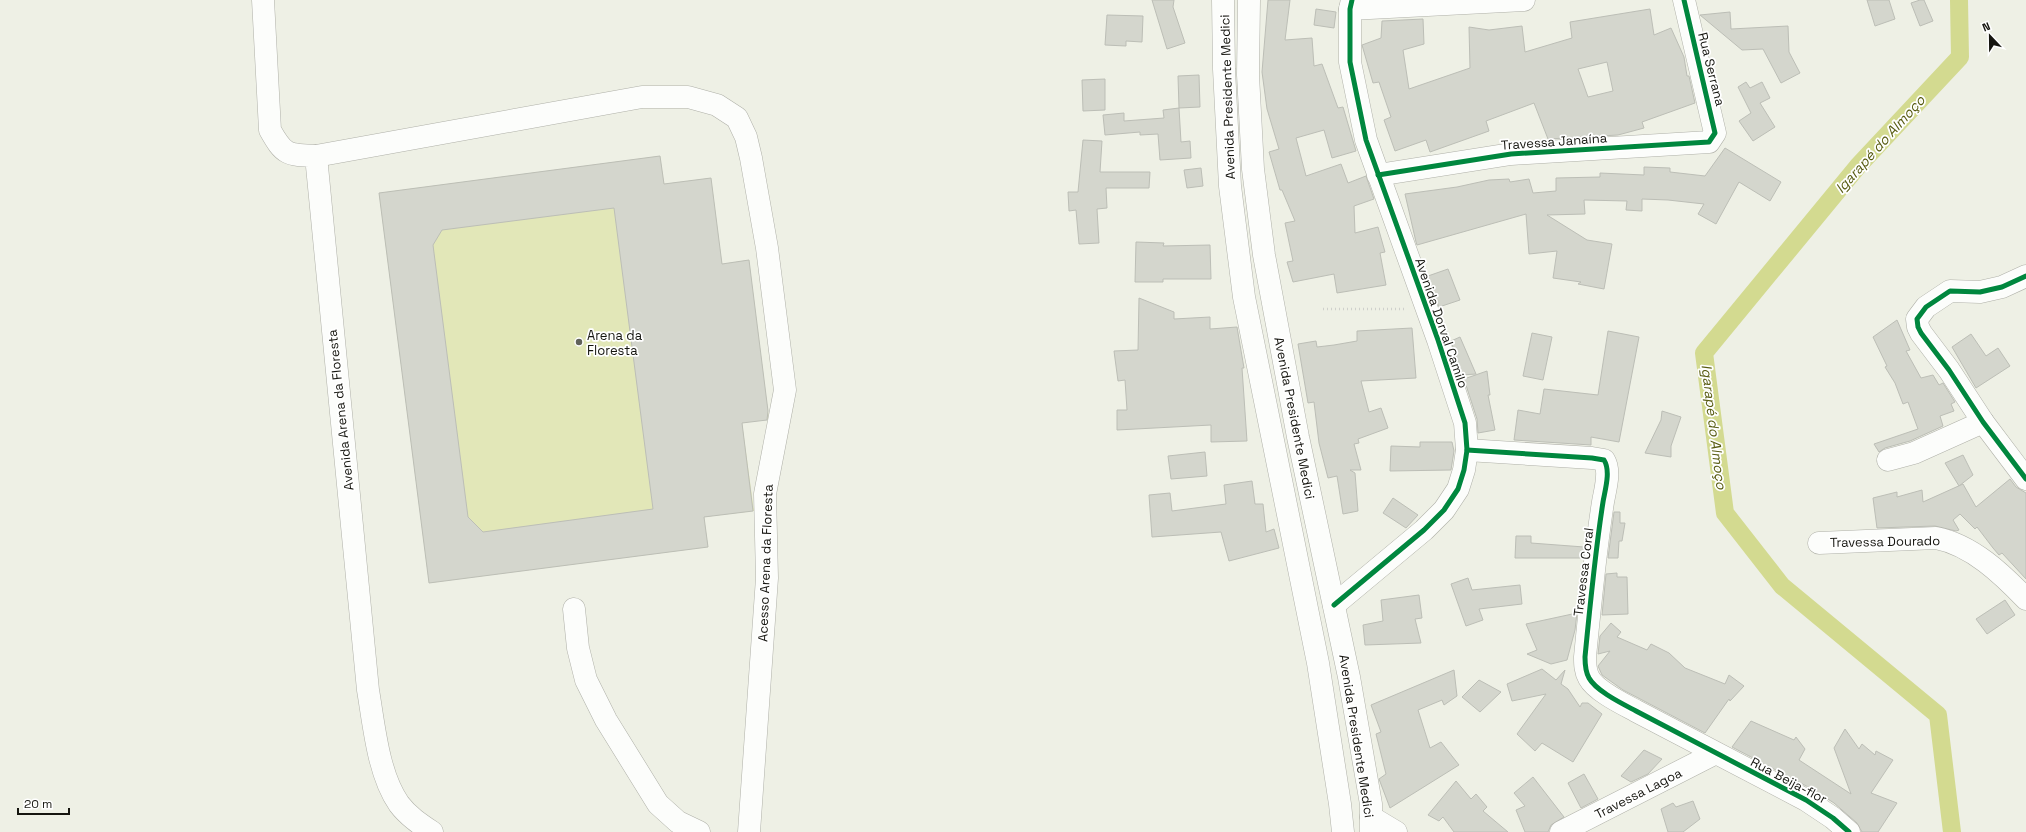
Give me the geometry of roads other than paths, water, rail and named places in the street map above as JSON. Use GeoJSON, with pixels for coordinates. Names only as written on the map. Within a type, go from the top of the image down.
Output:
{"type":"FeatureCollection","features":[{"type":"Feature","properties":{"kind":"street"},"geometry":{"type":"LineString","coordinates":[[263,0],[270,130],[279,146],[291,155],[316,156]]}},
{"type":"Feature","properties":{"kind":"street","name":"Avenida Presidente Medici"},"geometry":{"type":"LineString","coordinates":[[1224,0],[1224,69],[1230,186],[1244,297],[1318,663],[1343,832]]}},
{"type":"Feature","properties":{"kind":"street","name":"Avenida Presidente Medici"},"geometry":{"type":"LineString","coordinates":[[1249,0],[1248,75],[1253,169],[1264,255],[1298,437],[1349,677],[1371,804],[1371,824]]}},
{"type":"Feature","properties":{"kind":"street"},"geometry":{"type":"LineString","coordinates":[[1351,4],[1524,0]]}},
{"type":"Feature","properties":{"kind":"street","name":"Rua Serrana"},"geometry":{"type":"LineString","coordinates":[[1684,0],[1715,133],[1710,142]]}},
{"type":"Feature","properties":{"kind":"street","name":"Avenida Dorval Camilo"},"geometry":{"type":"LineString","coordinates":[[1334,605],[1424,530],[1444,510],[1458,489],[1464,470],[1467,450],[1465,423],[1427,309],[1366,140],[1358,108],[1350,62],[1351,4]]}},
{"type":"Feature","properties":{"kind":"street","name":"Acesso Arena da Floresta"},"geometry":{"type":"LineString","coordinates":[[316,156],[642,97],[688,97],[717,105],[737,118],[746,137],[752,158],[768,248],[784,390],[765,494],[767,578],[749,832]]}},
{"type":"Feature","properties":{"kind":"street","name":"Travessa Janaína"},"geometry":{"type":"LineString","coordinates":[[1378,175],[1511,154],[1710,142]]}},
{"type":"Feature","properties":{"kind":"street","name":"Avenida Arena da Floresta"},"geometry":{"type":"LineString","coordinates":[[316,156],[368,690],[377,744],[388,783],[399,804],[414,820],[432,832]]}},
{"type":"Feature","properties":{"kind":"street"},"geometry":{"type":"LineString","coordinates":[[2025,475],[1983,422],[1949,370],[1921,333],[1918,327],[1917,319],[1926,307],[1950,291],[1980,292],[2002,287],[2026,276]]}},
{"type":"Feature","properties":{"kind":"street"},"geometry":{"type":"LineString","coordinates":[[1888,460],[1914,453],[1983,422]]}},
{"type":"Feature","properties":{"kind":"street","name":"Travessa Coral"},"geometry":{"type":"LineString","coordinates":[[1467,450],[1604,460],[1607,465],[1606,480],[1596,545],[1585,656],[1587,675],[1594,684],[1613,698],[1714,754]]}},
{"type":"Feature","properties":{"kind":"street","name":"Travessa Dourado"},"geometry":{"type":"LineString","coordinates":[[1819,543],[1936,538],[1950,541],[1984,562],[2026,599]]}},
{"type":"Feature","properties":{"kind":"street"},"geometry":{"type":"LineString","coordinates":[[574,609],[578,648],[586,680],[606,720],[658,804],[678,822],[698,832]]}},
{"type":"Feature","properties":{"kind":"street","name":"Travessa Lagoa"},"geometry":{"type":"LineString","coordinates":[[1561,832],[1714,754]]}},
{"type":"Feature","properties":{"kind":"street","name":"Rua Beija-flor"},"geometry":{"type":"LineString","coordinates":[[1714,754],[1806,800],[1833,818],[1849,832]]}},
{"type":"Feature","properties":{"kind":"street"},"geometry":{"type":"LineString","coordinates":[[1371,824],[1396,832]]}},
{"type":"Feature","properties":{"kind":"waterway","name":"Igarapé do Almoço"},"geometry":{"type":"LineString","coordinates":[[1952,832],[1938,715],[1782,586],[1725,513],[1704,353],[1858,166],[1960,57],[1959,0]]}},
{"type":"Feature","properties":{"kind":"place","name":"Arena da Floresta"},"geometry":{"type":"Point","coordinates":[579,342]}}]}
